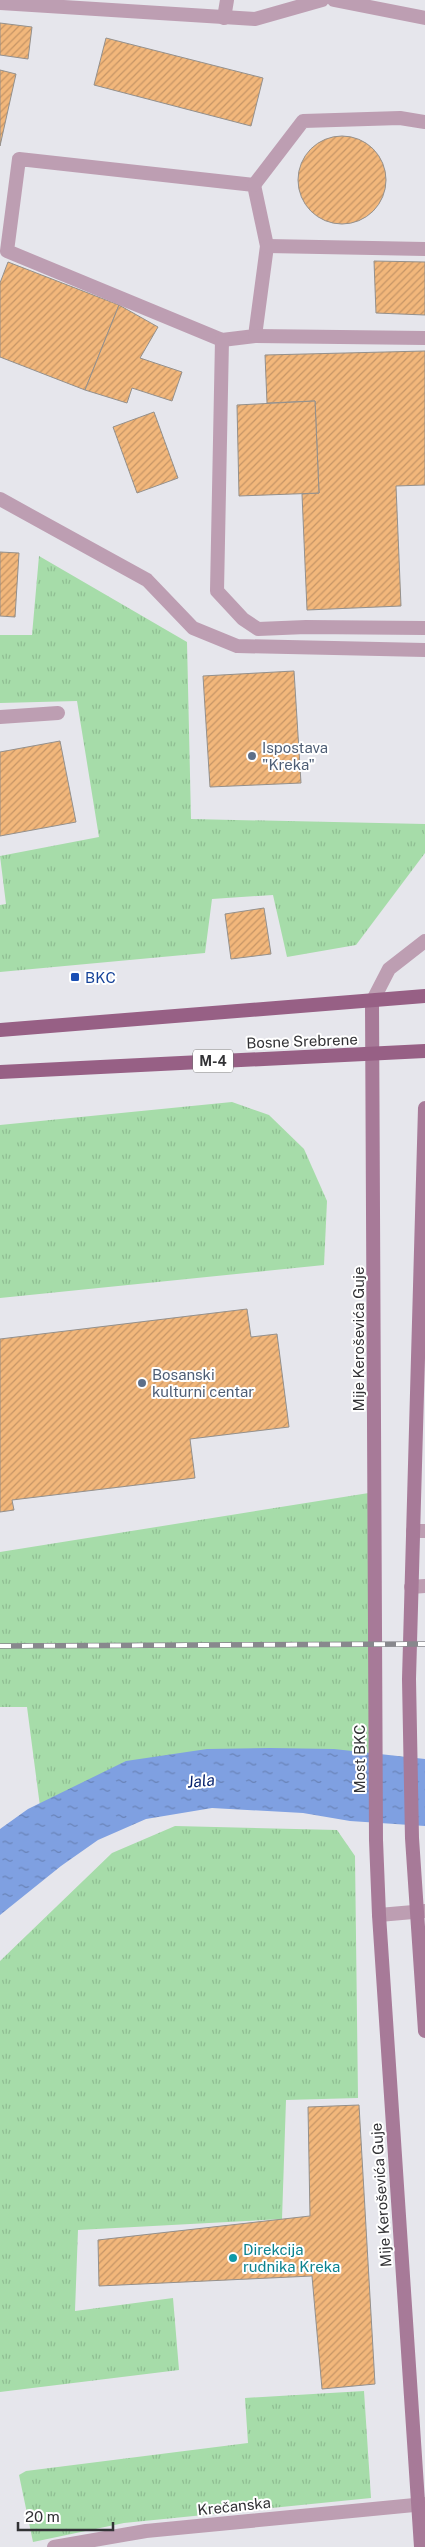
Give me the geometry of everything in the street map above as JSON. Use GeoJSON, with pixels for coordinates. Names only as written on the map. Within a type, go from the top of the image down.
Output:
{"type":"FeatureCollection","features":[{"type":"Feature","properties":{"kind":"main road","name":"Bosne Srebrene"},"geometry":{"type":"LineString","coordinates":[[0,1030],[372,1002],[425,996]]}},
{"type":"Feature","properties":{"kind":"main road","name":"Mije Keroševića Guje"},"geometry":{"type":"LineString","coordinates":[[372,1002],[375,1677]]}},
{"type":"Feature","properties":{"kind":"main road","name":"Bosne Srebrene"},"geometry":{"type":"LineString","coordinates":[[0,1072],[425,1050]]}},
{"type":"Feature","properties":{"kind":"main road"},"geometry":{"type":"LineString","coordinates":[[425,1108],[418,1587],[409,1679],[412,1838],[421,1911],[425,2031]]}},
{"type":"Feature","properties":{"kind":"main road","name":"Most BKC"},"geometry":{"type":"LineString","coordinates":[[375,1677],[376,1840]]}},
{"type":"Feature","properties":{"kind":"main road","name":"Mije Keroševića Guje"},"geometry":{"type":"LineString","coordinates":[[376,1840],[379,1915],[422,2504],[421,2547]]}},
{"type":"Feature","properties":{"kind":"street"},"geometry":{"type":"LineString","coordinates":[[224,18],[227,0]]}},
{"type":"Feature","properties":{"kind":"street"},"geometry":{"type":"LineString","coordinates":[[0,3],[255,19],[322,0]]}},
{"type":"Feature","properties":{"kind":"street"},"geometry":{"type":"LineString","coordinates":[[334,0],[425,18]]}},
{"type":"Feature","properties":{"kind":"street"},"geometry":{"type":"LineString","coordinates":[[255,336],[267,246],[254,185],[303,121],[400,118],[425,122]]}},
{"type":"Feature","properties":{"kind":"street"},"geometry":{"type":"LineString","coordinates":[[254,185],[20,159],[8,251],[222,340],[255,336],[425,338]]}},
{"type":"Feature","properties":{"kind":"street"},"geometry":{"type":"LineString","coordinates":[[267,246],[425,249]]}},
{"type":"Feature","properties":{"kind":"street"},"geometry":{"type":"LineString","coordinates":[[222,340],[217,591],[243,619],[258,629],[306,626],[425,628]]}},
{"type":"Feature","properties":{"kind":"street"},"geometry":{"type":"LineString","coordinates":[[0,499],[147,580],[193,628],[237,646],[425,650]]}},
{"type":"Feature","properties":{"kind":"street"},"geometry":{"type":"LineString","coordinates":[[0,717],[58,712]]}},
{"type":"Feature","properties":{"kind":"street"},"geometry":{"type":"LineString","coordinates":[[372,1002],[388,970],[425,941]]}},
{"type":"Feature","properties":{"kind":"street"},"geometry":{"type":"LineString","coordinates":[[379,1915],[421,1911]]}},
{"type":"Feature","properties":{"kind":"street","name":"Krečanska"},"geometry":{"type":"LineString","coordinates":[[54,2547],[146,2531],[422,2504]]}},
{"type":"Feature","properties":{"kind":"green space"},"geometry":{"type":"Polygon","coordinates":[[[39,556],[187,642],[191,819],[425,824],[425,853],[356,945],[287,957],[273,895],[212,899],[205,953],[0,972],[0,905],[6,904],[0,856],[99,837],[77,701],[0,703],[0,635],[32,635],[39,556]]]}},
{"type":"Feature","properties":{"kind":"green space"},"geometry":{"type":"Polygon","coordinates":[[[232,1102],[269,1115],[304,1149],[327,1201],[324,1265],[0,1298],[0,1125],[232,1102]]]}},
{"type":"Feature","properties":{"kind":"green space"},"geometry":{"type":"Polygon","coordinates":[[[375,1492],[376,1782],[205,1779],[44,1837],[27,1707],[0,1707],[0,1552],[375,1492]]]}},
{"type":"Feature","properties":{"kind":"green space"},"geometry":{"type":"Polygon","coordinates":[[[175,1826],[337,1830],[355,1856],[358,2098],[286,2100],[282,2219],[78,2230],[75,2311],[173,2298],[179,2370],[0,2392],[0,1961],[112,1853],[175,1826]]]}},
{"type":"Feature","properties":{"kind":"green space"},"geometry":{"type":"Polygon","coordinates":[[[364,2391],[371,2498],[124,2523],[33,2542],[19,2475],[26,2471],[248,2443],[245,2398],[364,2391]]]}},
{"type":"Feature","properties":{"kind":"water","name":"Jala"},"geometry":{"type":"Polygon","coordinates":[[[207,1749],[334,1749],[425,1759],[425,1826],[350,1821],[303,1813],[212,1808],[146,1819],[98,1840],[61,1866],[0,1915],[0,1829],[28,1809],[126,1761],[207,1749]]]}},
{"type":"Feature","properties":{"kind":"building"},"geometry":{"type":"Polygon","coordinates":[[[0,23],[32,27],[28,59],[0,55],[0,23]]]}},
{"type":"Feature","properties":{"kind":"building"},"geometry":{"type":"Polygon","coordinates":[[[106,38],[263,78],[251,126],[94,85],[106,38]]]}},
{"type":"Feature","properties":{"kind":"building"},"geometry":{"type":"Polygon","coordinates":[[[0,70],[16,74],[0,146],[0,70]]]}},
{"type":"Feature","properties":{"kind":"building"},"geometry":{"type":"Polygon","coordinates":[[[342,136],[359,139],[373,149],[383,163],[386,180],[383,197],[373,211],[359,221],[342,224],[325,221],[311,211],[301,197],[298,180],[301,163],[311,149],[325,139],[342,136]]]}},
{"type":"Feature","properties":{"kind":"building"},"geometry":{"type":"Polygon","coordinates":[[[374,261],[425,262],[425,315],[376,313],[374,261]]]}},
{"type":"Feature","properties":{"kind":"building"},"geometry":{"type":"Polygon","coordinates":[[[8,262],[119,305],[85,390],[0,357],[0,283],[8,262]]]}},
{"type":"Feature","properties":{"kind":"building"},"geometry":{"type":"Polygon","coordinates":[[[119,305],[158,327],[140,358],[182,372],[172,401],[132,388],[127,403],[85,390],[119,305]]]}},
{"type":"Feature","properties":{"kind":"building"},"geometry":{"type":"Polygon","coordinates":[[[425,351],[425,485],[396,486],[401,606],[307,610],[302,494],[319,493],[315,401],[267,403],[265,355],[425,351]]]}},
{"type":"Feature","properties":{"kind":"building"},"geometry":{"type":"Polygon","coordinates":[[[315,401],[319,493],[239,496],[237,405],[315,401]]]}},
{"type":"Feature","properties":{"kind":"building"},"geometry":{"type":"Polygon","coordinates":[[[154,412],[178,478],[137,493],[113,427],[154,412]]]}},
{"type":"Feature","properties":{"kind":"building"},"geometry":{"type":"Polygon","coordinates":[[[0,552],[19,553],[15,617],[0,616],[0,552]]]}},
{"type":"Feature","properties":{"kind":"building"},"geometry":{"type":"Polygon","coordinates":[[[294,671],[301,783],[210,787],[203,676],[294,671]]]}},
{"type":"Feature","properties":{"kind":"building"},"geometry":{"type":"Polygon","coordinates":[[[60,741],[76,822],[0,836],[0,752],[60,741]]]}},
{"type":"Feature","properties":{"kind":"building"},"geometry":{"type":"Polygon","coordinates":[[[264,908],[271,954],[231,959],[225,914],[264,908]]]}},
{"type":"Feature","properties":{"kind":"building","name":"Bosanski kulturni centar"},"geometry":{"type":"Polygon","coordinates":[[[247,1309],[251,1337],[277,1334],[289,1427],[190,1439],[195,1478],[12,1500],[14,1510],[0,1512],[0,1339],[247,1309]]]}},
{"type":"Feature","properties":{"kind":"building","name":"Direkcija rudnika Kreka"},"geometry":{"type":"Polygon","coordinates":[[[359,2105],[375,2384],[322,2389],[312,2276],[99,2286],[98,2240],[310,2216],[308,2107],[359,2105]]]}},
{"type":"Feature","properties":{"kind":"railway"},"geometry":{"type":"LineString","coordinates":[[0,1646],[425,1644]]}},
{"type":"Feature","properties":{"kind":"place","name":"Ispostava \"Kreka\""},"geometry":{"type":"Point","coordinates":[252,756]}},
{"type":"Feature","properties":{"kind":"place","name":"BKC"},"geometry":{"type":"Point","coordinates":[75,977]}},
{"type":"Feature","properties":{"kind":"place","name":"Bosanski kulturni centar"},"geometry":{"type":"Point","coordinates":[142,1383]}},
{"type":"Feature","properties":{"kind":"place","name":"Direkcija rudnika Kreka"},"geometry":{"type":"Point","coordinates":[233,2258]}}]}
